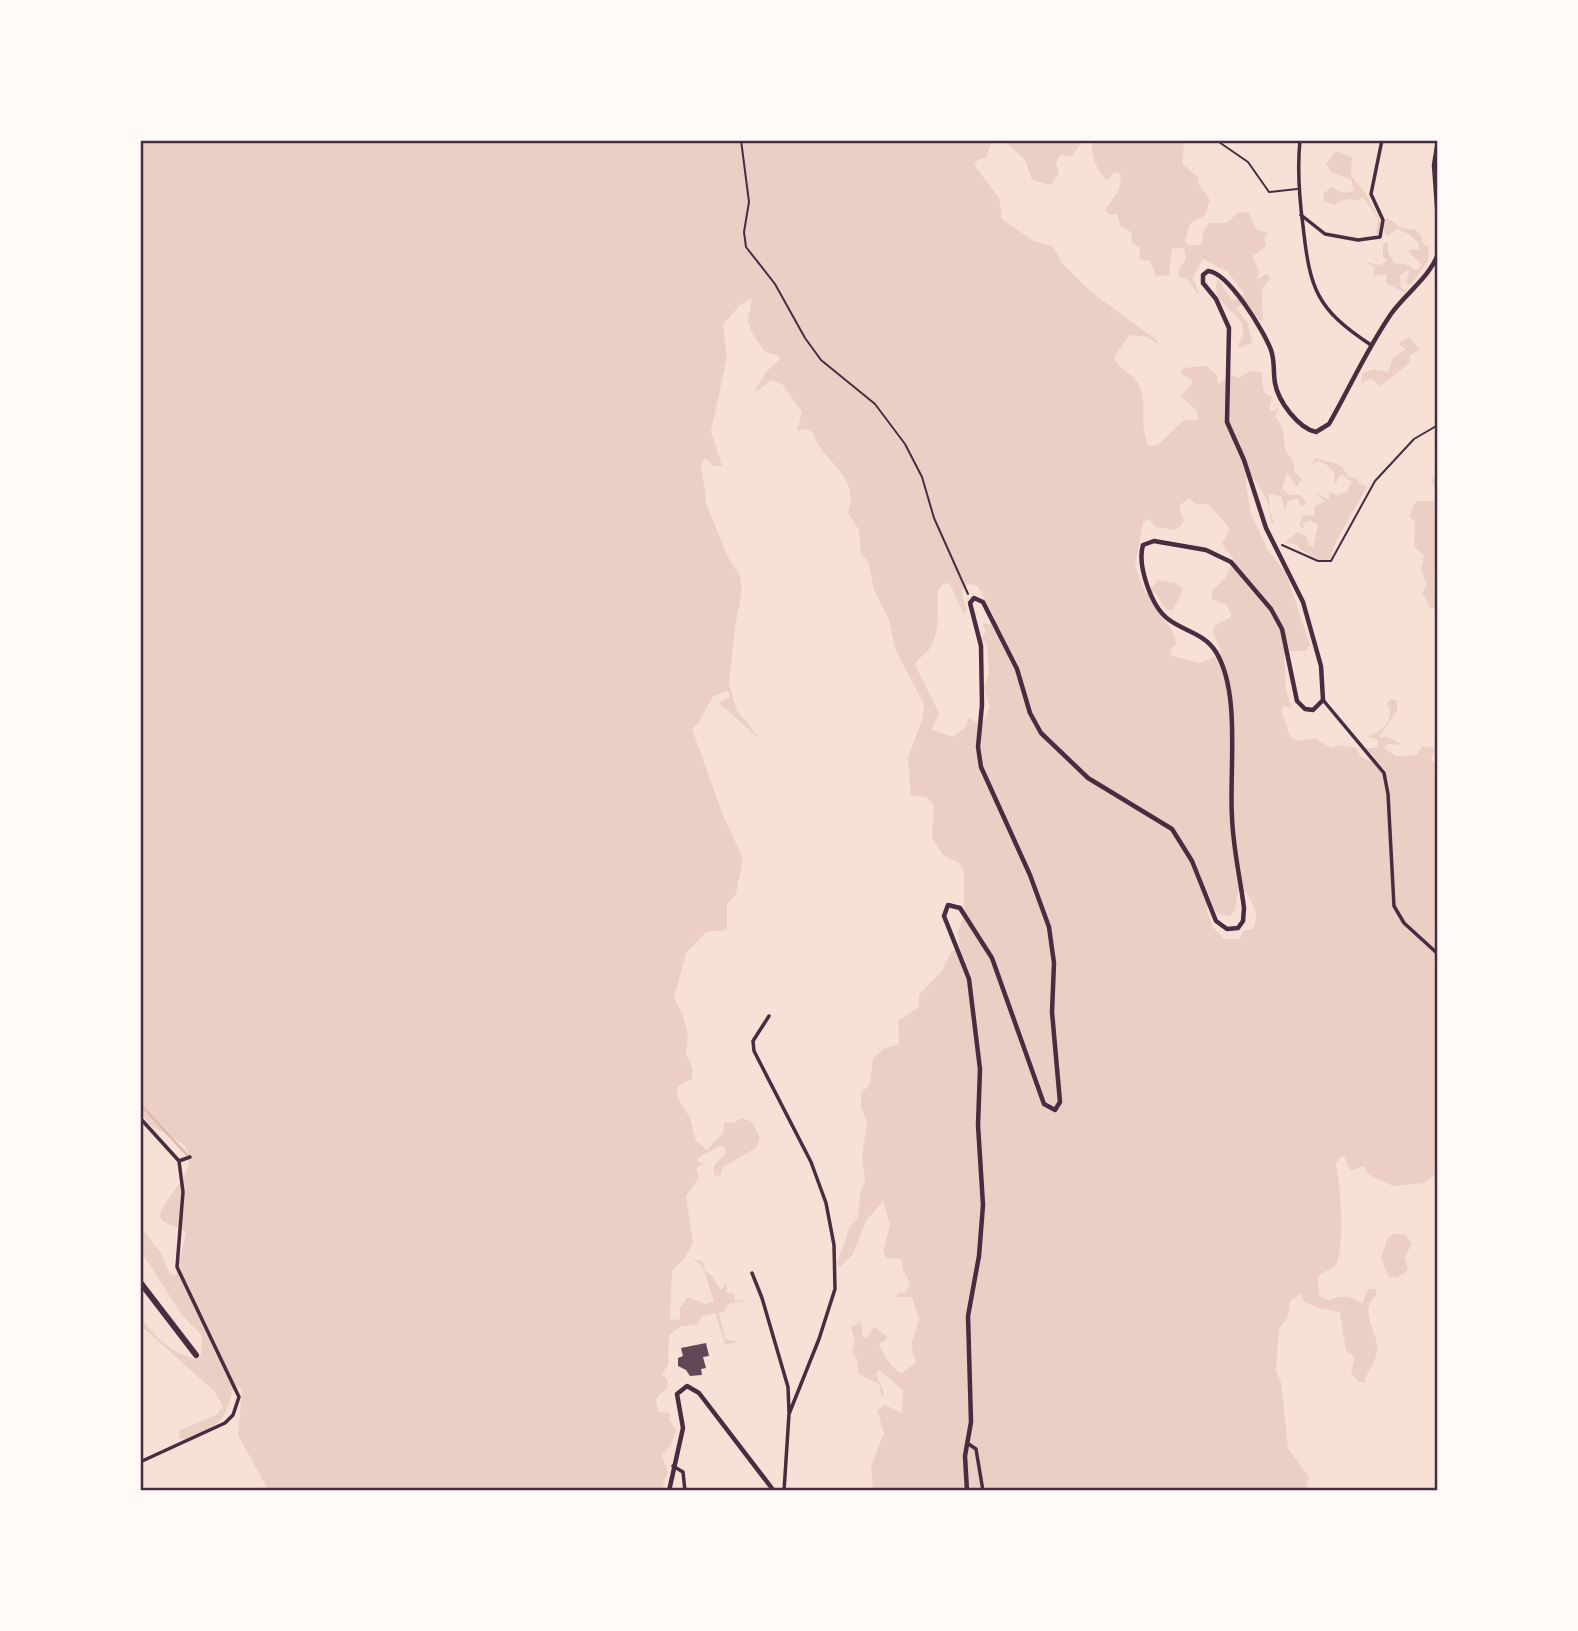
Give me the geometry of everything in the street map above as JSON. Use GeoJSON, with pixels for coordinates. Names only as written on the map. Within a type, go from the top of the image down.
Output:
{"type":"FeatureCollection","features":[{"type":"Feature","properties":{"kind":"highway"},"geometry":{"type":"LineString","coordinates":[[140,1282],[196,1355]]}},
{"type":"Feature","properties":{"kind":"street"},"geometry":{"type":"LineString","coordinates":[[1300,140],[1297,189],[1307,267],[1317,293],[1338,322],[1371,345]]}},
{"type":"Feature","properties":{"kind":"street"},"geometry":{"type":"LineString","coordinates":[[1301,215],[1325,234],[1359,240],[1380,237],[1383,220],[1373,202],[1371,191],[1382,140]]}},
{"type":"Feature","properties":{"kind":"street"},"geometry":{"type":"LineString","coordinates":[[1438,140],[1434,165],[1438,221]]}},
{"type":"Feature","properties":{"kind":"street"},"geometry":{"type":"LineString","coordinates":[[1438,254],[1431,268],[1400,302],[1371,345],[1329,424],[1320,431],[1308,430],[1280,397],[1268,345],[1231,288],[1214,272],[1208,271],[1203,275],[1203,283],[1216,299],[1228,328],[1226,417],[1274,545],[1303,602],[1321,666],[1323,700],[1384,773],[1388,794],[1394,906],[1404,923],[1438,954]]}},
{"type":"Feature","properties":{"kind":"street"},"geometry":{"type":"LineString","coordinates":[[967,1491],[967,1443],[971,1422],[968,1316],[979,1256],[983,1205],[978,1125],[980,1069],[972,993],[944,916],[948,905],[960,908],[992,958],[1044,1104],[1055,1110],[1060,1102],[1052,1012],[1054,963],[1049,927],[1030,875],[989,789],[979,757],[981,653],[979,636],[969,610],[971,600],[980,599],[988,611],[1017,669],[1030,713],[1041,733],[1088,778],[1172,829],[1192,861],[1211,914],[1227,929],[1238,928],[1244,916],[1232,819],[1227,684],[1219,658],[1210,644],[1197,633],[1167,618],[1158,606],[1142,568],[1143,545],[1154,541],[1206,550],[1231,562],[1271,609],[1282,629],[1297,701],[1305,709],[1313,710],[1323,700]]}},
{"type":"Feature","properties":{"kind":"street"},"geometry":{"type":"LineString","coordinates":[[769,1016],[754,1040],[754,1051],[811,1161],[826,1203],[834,1245],[835,1289],[819,1339],[789,1414]]}},
{"type":"Feature","properties":{"kind":"street"},"geometry":{"type":"LineString","coordinates":[[140,1118],[179,1161],[183,1192],[177,1267],[238,1393],[238,1403],[225,1423],[140,1462]]}},
{"type":"Feature","properties":{"kind":"street"},"geometry":{"type":"LineString","coordinates":[[179,1161],[190,1157]]}},
{"type":"Feature","properties":{"kind":"street"},"geometry":{"type":"LineString","coordinates":[[752,1273],[788,1387],[784,1491]]}},
{"type":"Feature","properties":{"kind":"street"},"geometry":{"type":"LineString","coordinates":[[669,1491],[683,1428],[677,1394],[683,1387],[690,1386],[699,1393],[774,1491]]}},
{"type":"Feature","properties":{"kind":"street"},"geometry":{"type":"LineString","coordinates":[[967,1443],[975,1446],[983,1491]]}},
{"type":"Feature","properties":{"kind":"street"},"geometry":{"type":"LineString","coordinates":[[674,1466],[683,1472],[685,1491]]}},
{"type":"Feature","properties":{"kind":"lane"},"geometry":{"type":"LineString","coordinates":[[1216,140],[1248,162],[1269,192],[1297,189]]}},
{"type":"Feature","properties":{"kind":"path"},"geometry":{"type":"LineString","coordinates":[[741,140],[749,202],[744,232],[746,247],[775,284],[805,338],[821,360],[874,404],[905,444],[922,477],[934,518],[971,600]]}},
{"type":"Feature","properties":{"kind":"path"},"geometry":{"type":"LineString","coordinates":[[1274,545],[1318,561],[1331,561],[1375,481],[1414,439],[1438,425]]}},
{"type":"Feature","properties":{"kind":"shaded area"},"geometry":{"type":"Polygon","coordinates":[[[140,140],[992,140],[986,158],[979,159],[974,165],[999,198],[1002,219],[1034,241],[1052,246],[1063,264],[1091,292],[1158,341],[1158,344],[1147,337],[1129,335],[1114,358],[1140,387],[1144,431],[1149,446],[1158,445],[1184,420],[1198,420],[1197,411],[1181,396],[1192,383],[1192,380],[1181,374],[1183,368],[1206,366],[1217,375],[1218,385],[1230,374],[1239,378],[1250,371],[1261,372],[1264,392],[1272,397],[1269,409],[1272,412],[1279,407],[1275,416],[1282,427],[1286,452],[1293,460],[1295,472],[1302,479],[1297,487],[1287,473],[1282,488],[1289,495],[1301,495],[1306,502],[1302,507],[1297,498],[1288,501],[1285,511],[1281,496],[1269,494],[1272,525],[1267,500],[1253,477],[1245,478],[1251,513],[1267,549],[1286,573],[1310,645],[1306,651],[1287,651],[1284,655],[1286,691],[1292,708],[1284,706],[1281,710],[1290,736],[1298,741],[1315,738],[1331,748],[1340,745],[1356,748],[1361,757],[1372,762],[1375,757],[1365,748],[1377,748],[1378,740],[1367,736],[1386,724],[1390,714],[1387,703],[1391,699],[1397,701],[1397,711],[1379,737],[1388,737],[1404,745],[1388,744],[1384,748],[1396,756],[1417,755],[1422,746],[1435,750],[1431,759],[1438,767],[1438,1173],[1424,1183],[1393,1186],[1369,1175],[1364,1166],[1350,1171],[1344,1156],[1340,1157],[1336,1164],[1340,1201],[1340,1245],[1335,1266],[1318,1276],[1319,1296],[1328,1300],[1350,1297],[1362,1304],[1368,1289],[1375,1289],[1377,1295],[1371,1301],[1369,1315],[1377,1352],[1364,1383],[1359,1382],[1351,1373],[1355,1357],[1346,1351],[1340,1312],[1319,1308],[1303,1301],[1302,1293],[1290,1301],[1288,1317],[1279,1329],[1276,1371],[1281,1382],[1288,1448],[1309,1477],[1305,1491],[873,1491],[871,1466],[884,1433],[877,1410],[885,1405],[902,1413],[903,1390],[879,1370],[876,1374],[884,1392],[882,1397],[879,1384],[858,1374],[857,1360],[852,1351],[855,1341],[851,1327],[861,1322],[863,1337],[866,1339],[874,1327],[887,1336],[886,1340],[879,1344],[891,1365],[902,1373],[916,1363],[911,1344],[919,1320],[912,1297],[896,1297],[898,1293],[905,1293],[910,1283],[903,1270],[902,1259],[887,1258],[883,1252],[890,1225],[883,1201],[866,1221],[853,1254],[840,1267],[837,1263],[850,1226],[858,1218],[860,1194],[865,1181],[862,1155],[867,1123],[861,1107],[861,1093],[870,1084],[873,1058],[885,1048],[899,1044],[898,1021],[919,1007],[919,995],[942,971],[951,952],[960,948],[957,931],[964,918],[964,872],[959,863],[943,855],[932,837],[934,805],[926,797],[911,796],[908,758],[923,717],[924,704],[895,649],[889,620],[874,590],[869,563],[861,554],[859,530],[848,513],[851,500],[845,479],[813,433],[807,429],[797,431],[802,412],[783,385],[772,380],[753,394],[766,372],[780,359],[777,355],[765,352],[752,333],[748,321],[752,298],[739,306],[723,325],[727,358],[711,431],[722,466],[714,466],[705,458],[701,465],[707,506],[728,557],[740,576],[742,590],[729,683],[737,711],[761,740],[719,703],[730,697],[728,691],[713,696],[699,722],[692,729],[723,815],[743,859],[736,894],[727,905],[727,930],[706,932],[686,953],[674,998],[683,1015],[688,1036],[686,1054],[693,1069],[692,1079],[678,1086],[677,1097],[690,1118],[696,1141],[707,1150],[723,1133],[724,1122],[733,1123],[741,1118],[751,1121],[760,1137],[756,1148],[723,1167],[720,1176],[714,1175],[714,1165],[726,1154],[725,1148],[720,1146],[698,1158],[698,1162],[704,1163],[696,1168],[699,1178],[686,1196],[693,1242],[685,1258],[672,1271],[670,1319],[680,1320],[680,1307],[688,1297],[705,1304],[714,1301],[702,1265],[691,1259],[703,1262],[705,1271],[721,1290],[727,1283],[726,1292],[734,1294],[735,1301],[754,1298],[729,1304],[724,1312],[719,1313],[725,1339],[736,1341],[735,1343],[725,1344],[715,1313],[702,1316],[697,1325],[682,1326],[669,1335],[668,1365],[662,1374],[668,1381],[667,1388],[656,1401],[659,1412],[670,1413],[669,1420],[676,1430],[672,1443],[662,1455],[668,1472],[663,1483],[665,1491],[269,1491],[238,1435],[242,1390],[237,1386],[233,1389],[220,1421],[193,1437],[179,1438],[180,1430],[216,1415],[223,1406],[214,1391],[140,1325],[140,1317],[157,1337],[171,1348],[195,1359],[201,1355],[202,1336],[182,1315],[140,1250],[140,1226],[160,1252],[170,1274],[176,1275],[186,1233],[162,1220],[160,1214],[184,1177],[188,1155],[183,1144],[150,1125],[140,1114],[140,140]],[[1189,498],[1179,506],[1184,522],[1176,530],[1155,527],[1149,519],[1143,522],[1135,566],[1146,594],[1158,580],[1176,583],[1183,589],[1173,610],[1166,610],[1155,592],[1150,600],[1173,632],[1176,645],[1170,650],[1172,656],[1200,663],[1221,654],[1213,629],[1230,618],[1231,614],[1226,604],[1212,600],[1212,591],[1225,578],[1234,560],[1222,544],[1230,529],[1208,504],[1196,504],[1189,498]],[[944,583],[938,590],[936,634],[930,648],[915,665],[939,713],[932,730],[953,737],[965,728],[969,718],[981,725],[990,707],[983,687],[989,671],[987,644],[979,640],[986,632],[982,622],[989,625],[995,619],[978,586],[968,584],[961,591],[966,608],[964,615],[950,584],[944,583]],[[1238,891],[1235,910],[1230,916],[1219,914],[1211,907],[1206,909],[1213,927],[1224,939],[1240,939],[1243,931],[1253,929],[1255,924],[1256,914],[1246,892],[1238,891]]]}},
{"type":"Feature","properties":{"kind":"shaded area"},"geometry":{"type":"Polygon","coordinates":[[[1003,140],[1179,140],[1184,145],[1182,164],[1199,178],[1198,183],[1210,200],[1205,215],[1190,224],[1185,241],[1188,245],[1201,245],[1204,230],[1209,223],[1226,223],[1239,212],[1249,213],[1257,230],[1268,232],[1264,238],[1266,246],[1253,256],[1259,272],[1257,279],[1267,274],[1270,278],[1262,289],[1263,321],[1259,320],[1246,303],[1236,308],[1248,323],[1252,343],[1239,348],[1238,344],[1244,336],[1241,322],[1218,297],[1218,279],[1233,301],[1244,294],[1228,272],[1203,259],[1193,277],[1200,297],[1188,280],[1179,276],[1179,270],[1186,259],[1184,248],[1172,249],[1169,275],[1156,276],[1150,261],[1139,259],[1140,248],[1132,243],[1131,232],[1121,227],[1117,214],[1110,215],[1105,210],[1119,190],[1121,175],[1114,172],[1107,181],[1095,163],[1092,142],[1081,143],[1072,156],[1060,155],[1056,163],[1059,174],[1051,185],[1032,180],[1025,160],[1003,140]]]}},
{"type":"Feature","properties":{"kind":"shaded area"},"geometry":{"type":"Polygon","coordinates":[[[1336,151],[1352,157],[1351,176],[1366,194],[1381,223],[1388,218],[1401,228],[1416,230],[1422,237],[1423,244],[1429,247],[1428,261],[1411,284],[1406,283],[1409,269],[1400,276],[1401,288],[1406,290],[1405,293],[1386,283],[1386,274],[1374,276],[1374,267],[1364,262],[1381,265],[1387,260],[1383,257],[1383,244],[1388,242],[1388,252],[1394,263],[1408,265],[1417,271],[1422,265],[1409,252],[1411,249],[1419,250],[1419,244],[1409,234],[1397,229],[1387,236],[1383,227],[1379,234],[1376,234],[1378,219],[1363,197],[1358,201],[1340,201],[1334,205],[1324,201],[1323,194],[1332,187],[1343,193],[1354,191],[1351,179],[1332,173],[1326,164],[1336,151]]]}},
{"type":"Feature","properties":{"kind":"shaded area"},"geometry":{"type":"Polygon","coordinates":[[[1409,337],[1420,350],[1410,355],[1409,363],[1381,386],[1371,379],[1361,383],[1363,373],[1373,369],[1388,372],[1393,358],[1406,349],[1398,344],[1409,337]]]}},
{"type":"Feature","properties":{"kind":"shaded area"},"geometry":{"type":"Polygon","coordinates":[[[1315,458],[1339,465],[1348,477],[1356,478],[1360,484],[1367,486],[1339,536],[1331,559],[1321,561],[1301,550],[1296,544],[1284,543],[1298,532],[1306,536],[1309,546],[1313,547],[1318,525],[1310,520],[1303,523],[1304,528],[1299,526],[1303,515],[1315,516],[1314,506],[1325,501],[1315,492],[1329,500],[1329,491],[1336,495],[1347,492],[1352,482],[1341,474],[1335,485],[1334,472],[1318,461],[1312,464],[1315,458]]]}},
{"type":"Feature","properties":{"kind":"shaded area"},"geometry":{"type":"Polygon","coordinates":[[[1438,475],[1438,606],[1431,609],[1422,593],[1427,585],[1421,569],[1424,555],[1414,546],[1415,522],[1409,516],[1416,501],[1435,501],[1436,493],[1432,482],[1433,477],[1438,475]]]}},
{"type":"Feature","properties":{"kind":"shaded area"},"geometry":{"type":"Polygon","coordinates":[[[1393,1234],[1405,1234],[1412,1243],[1405,1257],[1408,1270],[1397,1278],[1389,1277],[1381,1259],[1387,1239],[1393,1234]]]}},
{"type":"Feature","properties":{"kind":"building"},"geometry":{"type":"Polygon","coordinates":[[[706,1343],[709,1356],[703,1357],[706,1368],[701,1369],[702,1375],[690,1376],[678,1366],[678,1358],[683,1356],[681,1348],[706,1343]]]}},
{"type":"Feature","properties":{"kind":"waterway"},"geometry":{"type":"LineString","coordinates":[[140,1104],[189,1157]]}}]}
